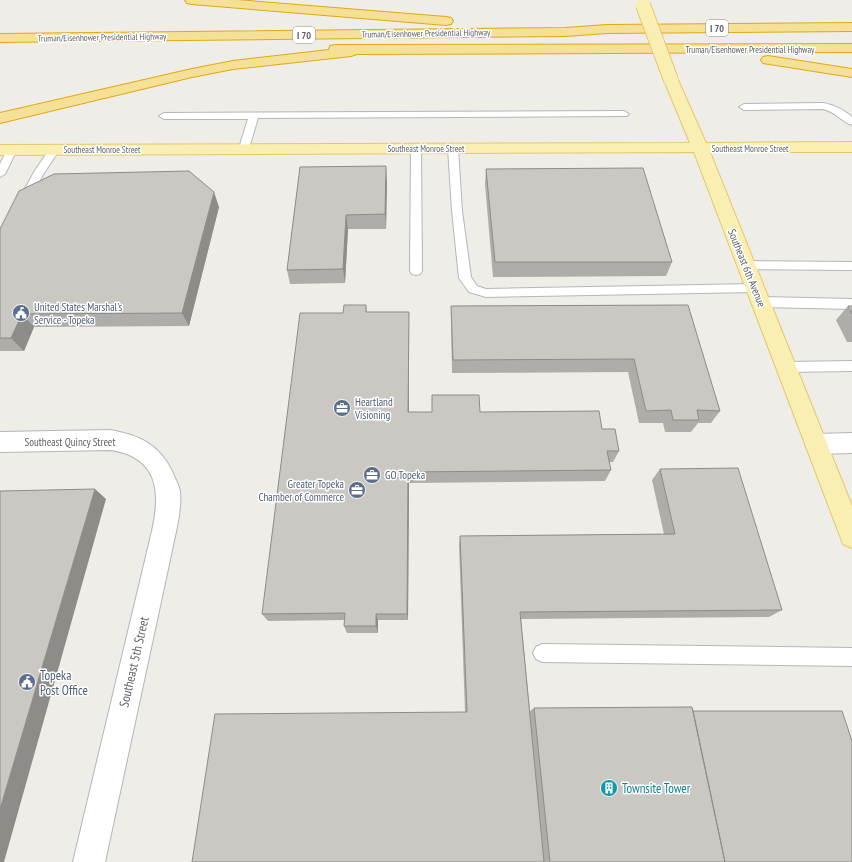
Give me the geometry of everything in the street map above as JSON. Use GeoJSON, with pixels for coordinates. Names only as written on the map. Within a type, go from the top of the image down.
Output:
{"type":"FeatureCollection","features":[{"type":"Feature","properties":{"kind":"highway"},"geometry":{"type":"LineString","coordinates":[[191,0],[474,23],[607,29]]}},
{"type":"Feature","properties":{"kind":"highway","name":"Truman/Eisenhower Presidential Highway"},"geometry":{"type":"LineString","coordinates":[[0,38],[565,32],[607,29],[852,26]]}},
{"type":"Feature","properties":{"kind":"highway","name":"Truman/Eisenhower Presidential Highway"},"geometry":{"type":"LineString","coordinates":[[261,48],[374,50],[852,48]]}},
{"type":"Feature","properties":{"kind":"highway","name":"Truman/Eisenhower Presidential Highway"},"geometry":{"type":"LineString","coordinates":[[0,50],[237,49]]}},
{"type":"Feature","properties":{"kind":"highway"},"geometry":{"type":"LineString","coordinates":[[691,49],[852,73]]}},
{"type":"Feature","properties":{"kind":"highway"},"geometry":{"type":"LineString","coordinates":[[0,118],[192,73],[240,64],[374,50]]}},
{"type":"Feature","properties":{"kind":"main road","name":"Southeast 6th Avenue"},"geometry":{"type":"LineString","coordinates":[[642,3],[671,80],[700,148],[852,536]]}},
{"type":"Feature","properties":{"kind":"main road","name":"Southeast Monroe Street"},"geometry":{"type":"LineString","coordinates":[[6,150],[852,147]]}},
{"type":"Feature","properties":{"kind":"street","name":"Southeast Quincy Street"},"geometry":{"type":"LineString","coordinates":[[0,442],[110,440],[127,442],[152,458],[156,463]]}},
{"type":"Feature","properties":{"kind":"street"},"geometry":{"type":"LineString","coordinates":[[816,444],[852,443]]}},
{"type":"Feature","properties":{"kind":"street","name":"Southeast 5th Street"},"geometry":{"type":"LineString","coordinates":[[89,862],[159,555],[168,506],[168,489],[156,463]]}},
{"type":"Feature","properties":{"kind":"lane"},"geometry":{"type":"LineString","coordinates":[[744,107],[823,106],[834,108],[846,115],[852,122]]}},
{"type":"Feature","properties":{"kind":"lane"},"geometry":{"type":"LineString","coordinates":[[164,116],[624,114]]}},
{"type":"Feature","properties":{"kind":"lane"},"geometry":{"type":"LineString","coordinates":[[244,148],[254,116]]}},
{"type":"Feature","properties":{"kind":"lane"},"geometry":{"type":"LineString","coordinates":[[416,148],[416,271]]}},
{"type":"Feature","properties":{"kind":"lane"},"geometry":{"type":"LineString","coordinates":[[453,148],[457,211],[465,278],[473,289],[486,293],[758,295],[852,304],[845,314]]}},
{"type":"Feature","properties":{"kind":"lane"},"geometry":{"type":"LineString","coordinates":[[0,174],[6,150]]}},
{"type":"Feature","properties":{"kind":"lane"},"geometry":{"type":"LineString","coordinates":[[18,212],[39,172],[55,150]]}},
{"type":"Feature","properties":{"kind":"lane"},"geometry":{"type":"LineString","coordinates":[[746,265],[852,266]]}},
{"type":"Feature","properties":{"kind":"lane"},"geometry":{"type":"LineString","coordinates":[[786,367],[852,366]]}},
{"type":"Feature","properties":{"kind":"lane"},"geometry":{"type":"LineString","coordinates":[[542,653],[852,657]]}},
{"type":"Feature","properties":{"kind":"building"},"geometry":{"type":"Polygon","coordinates":[[[386,166],[385,214],[346,215],[343,269],[287,270],[300,167],[386,166]]]}},
{"type":"Feature","properties":{"kind":"building"},"geometry":{"type":"Polygon","coordinates":[[[643,168],[672,262],[495,262],[486,169],[643,168]]]}},
{"type":"Feature","properties":{"kind":"building"},"geometry":{"type":"Polygon","coordinates":[[[189,171],[214,192],[182,313],[22,314],[11,338],[0,338],[0,229],[19,191],[54,174],[189,171]]]}},
{"type":"Feature","properties":{"kind":"building"},"geometry":{"type":"Polygon","coordinates":[[[344,305],[366,305],[366,312],[409,312],[408,412],[432,412],[432,395],[479,395],[480,412],[599,411],[602,429],[615,429],[619,451],[607,451],[611,470],[408,472],[407,614],[376,614],[376,626],[344,626],[345,613],[262,614],[300,313],[343,313],[344,305]]]}},
{"type":"Feature","properties":{"kind":"building"},"geometry":{"type":"Polygon","coordinates":[[[688,305],[720,411],[697,410],[699,420],[673,420],[671,410],[646,411],[634,359],[453,360],[451,306],[688,305]]]}},
{"type":"Feature","properties":{"kind":"building"},"geometry":{"type":"Polygon","coordinates":[[[848,306],[852,306],[852,314],[848,306]]]}},
{"type":"Feature","properties":{"kind":"building"},"geometry":{"type":"Polygon","coordinates":[[[738,468],[782,610],[520,612],[544,862],[192,862],[215,714],[467,712],[460,536],[675,534],[660,469],[738,468]]]}},
{"type":"Feature","properties":{"kind":"building","name":"Topeka Post Office"},"geometry":{"type":"Polygon","coordinates":[[[95,489],[0,809],[0,491],[95,489]]]}},
{"type":"Feature","properties":{"kind":"building","name":"Townsite Tower"},"geometry":{"type":"Polygon","coordinates":[[[692,707],[725,862],[550,862],[534,708],[692,707]]]}},
{"type":"Feature","properties":{"kind":"building"},"geometry":{"type":"Polygon","coordinates":[[[693,711],[842,711],[852,741],[852,862],[725,862],[693,711]]]}},
{"type":"Feature","properties":{"kind":"place","name":"United States Marshal's Service - Topeka"},"geometry":{"type":"Point","coordinates":[21,313]}},
{"type":"Feature","properties":{"kind":"place","name":"Heartland Visioning"},"geometry":{"type":"Point","coordinates":[342,408]}},
{"type":"Feature","properties":{"kind":"place","name":"GO Topeka"},"geometry":{"type":"Point","coordinates":[372,475]}},
{"type":"Feature","properties":{"kind":"place","name":"Greater Topeka Chamber of Commerce"},"geometry":{"type":"Point","coordinates":[357,490]}},
{"type":"Feature","properties":{"kind":"place","name":"Topeka Post Office"},"geometry":{"type":"Point","coordinates":[27,682]}},
{"type":"Feature","properties":{"kind":"place","name":"Townsite Tower"},"geometry":{"type":"Point","coordinates":[609,788]}}]}
